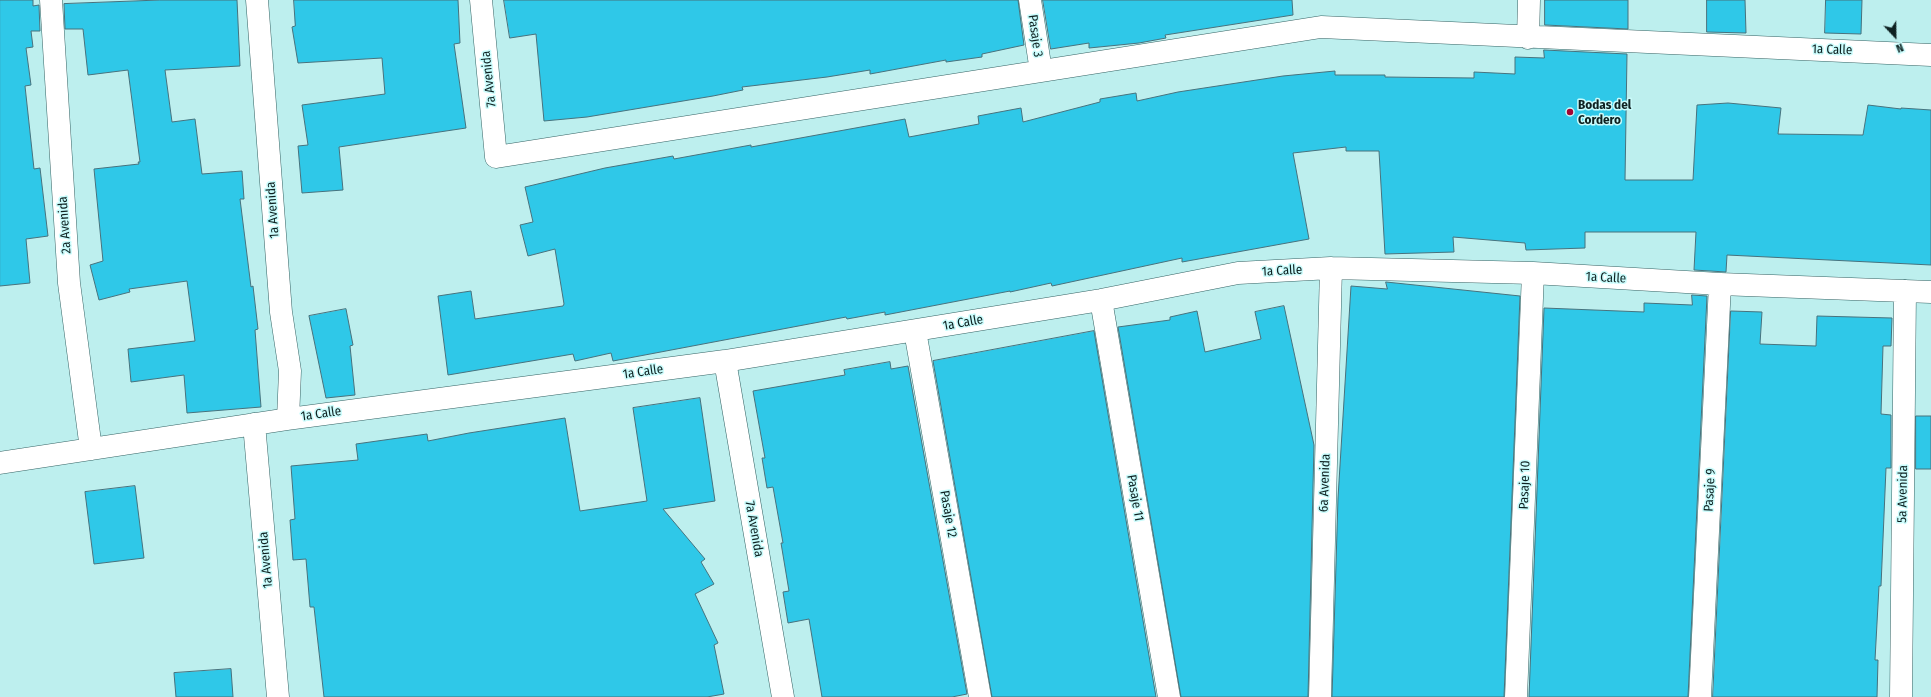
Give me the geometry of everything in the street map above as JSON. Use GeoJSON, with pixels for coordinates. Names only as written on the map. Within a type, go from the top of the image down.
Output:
{"type":"FeatureCollection","features":[{"type":"Feature","properties":{"kind":"street","name":"2a Avenida"},"geometry":{"type":"LineString","coordinates":[[50,0],[69,283],[91,449]]}},
{"type":"Feature","properties":{"kind":"street","name":"1a Avenida"},"geometry":{"type":"LineString","coordinates":[[257,0],[281,312],[290,372],[288,418]]}},
{"type":"Feature","properties":{"kind":"street","name":"7a Avenida"},"geometry":{"type":"LineString","coordinates":[[481,0],[496,157]]}},
{"type":"Feature","properties":{"kind":"street","name":"Pasaje 3"},"geometry":{"type":"LineString","coordinates":[[1030,0],[1041,71]]}},
{"type":"Feature","properties":{"kind":"street"},"geometry":{"type":"LineString","coordinates":[[1528,38],[1529,0]]}},
{"type":"Feature","properties":{"kind":"street","name":"1a Calle"},"geometry":{"type":"LineString","coordinates":[[496,157],[1321,27],[1528,38],[1931,55]]}},
{"type":"Feature","properties":{"kind":"street","name":"1a Calle"},"geometry":{"type":"LineString","coordinates":[[0,463],[288,418],[725,361],[1101,300],[1238,273],[1331,268],[1533,273],[1720,284],[1931,292]]}},
{"type":"Feature","properties":{"kind":"street","name":"6a Avenida"},"geometry":{"type":"LineString","coordinates":[[1320,697],[1331,268]]}},
{"type":"Feature","properties":{"kind":"street","name":"Pasaje 10"},"geometry":{"type":"LineString","coordinates":[[1516,697],[1533,273]]}},
{"type":"Feature","properties":{"kind":"street","name":"Pasaje 9"},"geometry":{"type":"LineString","coordinates":[[1700,697],[1720,284]]}},
{"type":"Feature","properties":{"kind":"street","name":"5a Avenida"},"geometry":{"type":"LineString","coordinates":[[1901,697],[1905,291]]}},
{"type":"Feature","properties":{"kind":"street","name":"Pasaje 11"},"geometry":{"type":"LineString","coordinates":[[1101,300],[1169,697]]}},
{"type":"Feature","properties":{"kind":"street","name":"Pasaje 12"},"geometry":{"type":"LineString","coordinates":[[916,331],[980,697]]}},
{"type":"Feature","properties":{"kind":"street","name":"7a Avenida"},"geometry":{"type":"LineString","coordinates":[[725,361],[783,697]]}},
{"type":"Feature","properties":{"kind":"street","name":"1a Avenida"},"geometry":{"type":"LineString","coordinates":[[254,424],[278,697]]}},
{"type":"Feature","properties":{"kind":"building"},"geometry":{"type":"Polygon","coordinates":[[[0,0],[33,0],[33,6],[39,5],[40,31],[31,31],[33,47],[26,48],[31,85],[25,86],[34,169],[40,168],[48,236],[26,239],[30,283],[0,286],[0,0]]]}},
{"type":"Feature","properties":{"kind":"building"},"geometry":{"type":"Polygon","coordinates":[[[160,0],[237,0],[240,66],[165,70],[172,122],[195,119],[202,174],[242,171],[244,199],[240,199],[258,329],[255,330],[261,407],[187,413],[184,375],[131,382],[128,349],[195,341],[187,281],[129,289],[130,292],[99,300],[90,265],[103,261],[94,169],[139,164],[138,162],[140,162],[128,70],[88,75],[83,29],[65,29],[64,4],[160,0]]]}},
{"type":"Feature","properties":{"kind":"building"},"geometry":{"type":"Polygon","coordinates":[[[294,0],[458,0],[460,43],[454,44],[466,128],[339,147],[343,190],[302,193],[298,146],[308,145],[302,105],[385,94],[382,58],[298,63],[292,27],[295,26],[294,0]]]}},
{"type":"Feature","properties":{"kind":"building"},"geometry":{"type":"Polygon","coordinates":[[[504,0],[1018,0],[1024,45],[982,54],[982,57],[946,62],[946,60],[870,74],[870,70],[827,77],[742,87],[743,90],[713,96],[587,117],[544,121],[536,34],[510,38],[504,0]]]}},
{"type":"Feature","properties":{"kind":"building"},"geometry":{"type":"Polygon","coordinates":[[[1043,0],[1292,0],[1293,15],[1165,35],[1166,38],[1139,43],[1089,48],[1089,43],[1051,49],[1043,0]]]}},
{"type":"Feature","properties":{"kind":"building"},"geometry":{"type":"Polygon","coordinates":[[[1545,0],[1628,0],[1628,29],[1545,25],[1545,0]]]}},
{"type":"Feature","properties":{"kind":"building"},"geometry":{"type":"Polygon","coordinates":[[[1707,0],[1745,0],[1746,33],[1707,32],[1707,0]]]}},
{"type":"Feature","properties":{"kind":"building"},"geometry":{"type":"Polygon","coordinates":[[[1826,0],[1862,0],[1861,34],[1825,33],[1826,0]]]}},
{"type":"Feature","properties":{"kind":"building"},"geometry":{"type":"Polygon","coordinates":[[[1544,50],[1627,54],[1625,180],[1693,180],[1697,105],[1728,103],[1781,108],[1778,134],[1863,135],[1868,105],[1901,109],[1931,110],[1931,265],[1727,255],[1726,272],[1694,270],[1696,232],[1585,232],[1585,248],[1526,250],[1525,243],[1453,237],[1454,252],[1385,254],[1379,151],[1346,151],[1346,147],[1293,153],[1309,239],[1182,262],[1182,258],[1052,286],[1051,283],[885,315],[885,312],[847,319],[846,317],[613,361],[611,353],[575,361],[573,354],[448,375],[438,296],[471,291],[475,319],[563,306],[564,304],[555,249],[528,256],[520,225],[533,222],[525,187],[605,168],[673,156],[674,159],[751,145],[751,147],[905,119],[909,137],[979,124],[978,116],[1021,108],[1023,122],[1100,102],[1100,99],[1136,93],[1137,101],[1178,92],[1283,76],[1335,71],[1335,75],[1385,75],[1385,77],[1474,78],[1474,72],[1515,74],[1515,57],[1544,58],[1544,50]]]}},
{"type":"Feature","properties":{"kind":"building"},"geometry":{"type":"Polygon","coordinates":[[[1386,282],[1520,296],[1504,697],[1332,697],[1338,498],[1351,286],[1387,289],[1386,282]]]}},
{"type":"Feature","properties":{"kind":"building"},"geometry":{"type":"Polygon","coordinates":[[[1692,295],[1707,296],[1688,697],[1529,697],[1544,308],[1644,312],[1644,303],[1692,305],[1692,295]]]}},
{"type":"Feature","properties":{"kind":"building"},"geometry":{"type":"Polygon","coordinates":[[[1284,306],[1314,445],[1308,697],[1181,697],[1118,327],[1170,320],[1170,317],[1197,311],[1205,352],[1261,339],[1255,312],[1284,306]]]}},
{"type":"Feature","properties":{"kind":"building"},"geometry":{"type":"Polygon","coordinates":[[[346,309],[353,345],[350,346],[355,395],[326,398],[309,316],[346,309]]]}},
{"type":"Feature","properties":{"kind":"building"},"geometry":{"type":"Polygon","coordinates":[[[1731,311],[1762,312],[1760,344],[1816,346],[1817,316],[1892,318],[1891,346],[1883,346],[1881,414],[1891,415],[1891,468],[1886,468],[1881,586],[1879,586],[1875,660],[1878,660],[1877,697],[1713,697],[1731,311]]]}},
{"type":"Feature","properties":{"kind":"building"},"geometry":{"type":"Polygon","coordinates":[[[1094,331],[1156,697],[992,697],[933,361],[1094,331]]]}},
{"type":"Feature","properties":{"kind":"building"},"geometry":{"type":"Polygon","coordinates":[[[890,362],[891,369],[908,366],[967,694],[952,697],[822,697],[809,619],[788,623],[783,592],[789,591],[781,543],[783,543],[773,487],[767,488],[762,458],[765,458],[753,391],[845,375],[844,370],[890,362]]]}},
{"type":"Feature","properties":{"kind":"building"},"geometry":{"type":"Polygon","coordinates":[[[700,398],[715,501],[663,509],[705,559],[701,562],[714,584],[695,594],[718,643],[714,645],[724,694],[707,697],[324,697],[314,607],[310,607],[306,559],[293,560],[290,520],[295,519],[291,466],[358,460],[356,444],[427,434],[428,441],[565,418],[580,511],[647,501],[633,408],[700,398]]]}},
{"type":"Feature","properties":{"kind":"building"},"geometry":{"type":"Polygon","coordinates":[[[1916,416],[1931,416],[1931,469],[1916,469],[1916,416]]]}},
{"type":"Feature","properties":{"kind":"building"},"geometry":{"type":"Polygon","coordinates":[[[135,486],[144,558],[94,564],[85,492],[135,486]]]}},
{"type":"Feature","properties":{"kind":"building"},"geometry":{"type":"Polygon","coordinates":[[[231,669],[233,697],[176,697],[174,673],[231,669]]]}},
{"type":"Feature","properties":{"kind":"place","name":"Bodas del Cordero"},"geometry":{"type":"Point","coordinates":[1570,112]}}]}
